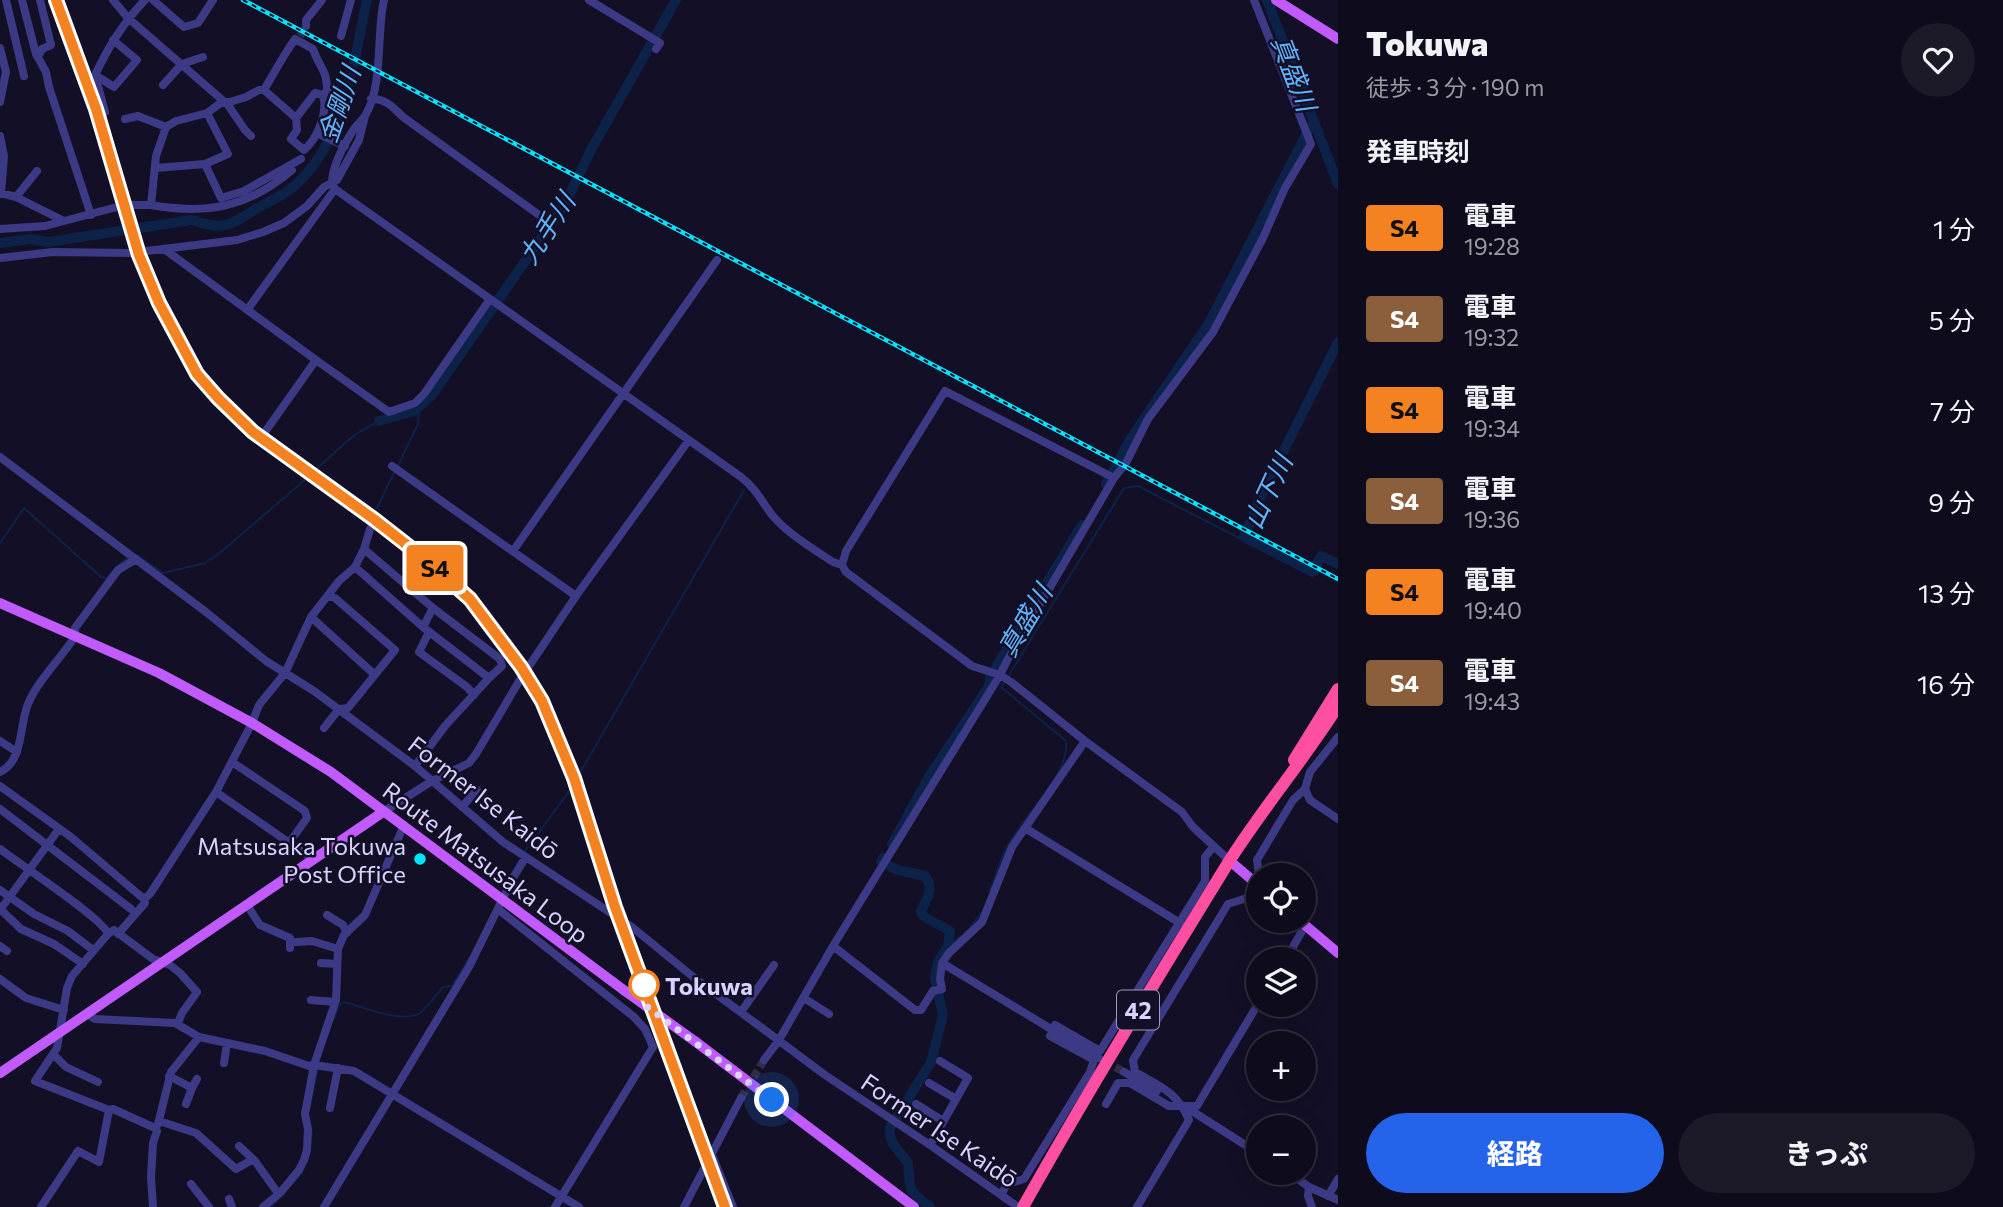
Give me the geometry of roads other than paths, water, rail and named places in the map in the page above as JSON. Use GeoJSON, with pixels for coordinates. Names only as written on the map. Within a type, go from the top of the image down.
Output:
{"type":"FeatureCollection","features":[{"type":"Feature","properties":{"kind":"highway","name":"42"},"geometry":{"type":"LineString","coordinates":[[1021,1207],[1230,861],[1338,689]]}},
{"type":"Feature","properties":{"kind":"highway","name":"42"},"geometry":{"type":"LineString","coordinates":[[1259,817],[1312,748],[1338,706]]}},
{"type":"Feature","properties":{"kind":"main road"},"geometry":{"type":"LineString","coordinates":[[1278,1],[1338,39]]}},
{"type":"Feature","properties":{"kind":"main road","name":"Route Matsusaka Loop"},"geometry":{"type":"LineString","coordinates":[[0,603],[159,673],[252,723],[331,772],[404,825],[501,905],[696,1042],[914,1207]]}},
{"type":"Feature","properties":{"kind":"main road"},"geometry":{"type":"LineString","coordinates":[[0,1073],[383,812]]}},
{"type":"Feature","properties":{"kind":"main road"},"geometry":{"type":"LineString","coordinates":[[1230,861],[1246,874]]}},
{"type":"Feature","properties":{"kind":"main road"},"geometry":{"type":"LineString","coordinates":[[1314,933],[1338,953]]}},
{"type":"Feature","properties":{"kind":"street"},"geometry":{"type":"LineString","coordinates":[[6,0],[24,76]]}},
{"type":"Feature","properties":{"kind":"street"},"geometry":{"type":"LineString","coordinates":[[22,0],[38,57],[47,72],[49,87],[91,215]]}},
{"type":"Feature","properties":{"kind":"street"},"geometry":{"type":"LineString","coordinates":[[38,57],[42,49],[51,45],[40,0]]}},
{"type":"Feature","properties":{"kind":"street"},"geometry":{"type":"LineString","coordinates":[[113,0],[128,18],[222,103],[228,105],[251,136]]}},
{"type":"Feature","properties":{"kind":"street"},"geometry":{"type":"LineString","coordinates":[[105,112],[95,75],[113,40],[145,0]]}},
{"type":"Feature","properties":{"kind":"street"},"geometry":{"type":"LineString","coordinates":[[153,0],[184,27],[198,23],[213,0]]}},
{"type":"Feature","properties":{"kind":"street"},"geometry":{"type":"LineString","coordinates":[[306,26],[306,20],[322,0]]}},
{"type":"Feature","properties":{"kind":"street"},"geometry":{"type":"LineString","coordinates":[[341,36],[351,0]]}},
{"type":"Feature","properties":{"kind":"street"},"geometry":{"type":"LineString","coordinates":[[247,310],[344,171],[359,140],[380,55],[384,0]]}},
{"type":"Feature","properties":{"kind":"street"},"geometry":{"type":"LineString","coordinates":[[589,0],[660,43],[656,50]]}},
{"type":"Feature","properties":{"kind":"street"},"geometry":{"type":"LineString","coordinates":[[764,1060],[779,1040],[833,946],[1004,678],[1008,659],[1114,478],[1126,463],[1148,419],[1213,332],[1263,238],[1285,188],[1311,144],[1255,0]]}},
{"type":"Feature","properties":{"kind":"street"},"geometry":{"type":"LineString","coordinates":[[264,90],[279,60],[298,37],[313,49],[325,69],[327,91],[323,95]]}},
{"type":"Feature","properties":{"kind":"street"},"geometry":{"type":"LineString","coordinates":[[95,75],[114,87],[136,60],[113,40]]}},
{"type":"Feature","properties":{"kind":"street"},"geometry":{"type":"LineString","coordinates":[[0,48],[3,69],[0,102]]}},
{"type":"Feature","properties":{"kind":"street"},"geometry":{"type":"LineString","coordinates":[[163,85],[182,64],[203,57]]}},
{"type":"Feature","properties":{"kind":"street"},"geometry":{"type":"LineString","coordinates":[[151,205],[156,156],[166,127],[176,121],[207,113],[222,103],[246,97],[259,90],[264,90],[296,118]]}},
{"type":"Feature","properties":{"kind":"street"},"geometry":{"type":"LineString","coordinates":[[304,150],[290,139],[297,130],[296,118],[315,93],[323,95]]}},
{"type":"Feature","properties":{"kind":"street"},"geometry":{"type":"LineString","coordinates":[[132,205],[195,209],[235,204],[259,195],[274,186],[311,145],[322,118],[325,100],[323,95]]}},
{"type":"Feature","properties":{"kind":"street"},"geometry":{"type":"LineString","coordinates":[[371,99],[389,104],[546,219]]}},
{"type":"Feature","properties":{"kind":"street"},"geometry":{"type":"LineString","coordinates":[[156,168],[205,164],[228,154],[207,113]]}},
{"type":"Feature","properties":{"kind":"street"},"geometry":{"type":"LineString","coordinates":[[125,119],[138,116],[166,127]]}},
{"type":"Feature","properties":{"kind":"street"},"geometry":{"type":"LineString","coordinates":[[333,186],[343,145],[365,116]]}},
{"type":"Feature","properties":{"kind":"street"},"geometry":{"type":"LineString","coordinates":[[317,133],[343,145]]}},
{"type":"Feature","properties":{"kind":"street"},"geometry":{"type":"LineString","coordinates":[[0,136],[4,156],[1,193],[16,197],[64,222]]}},
{"type":"Feature","properties":{"kind":"street"},"geometry":{"type":"LineString","coordinates":[[205,164],[221,198],[254,186],[301,159]]}},
{"type":"Feature","properties":{"kind":"street"},"geometry":{"type":"LineString","coordinates":[[16,197],[37,171]]}},
{"type":"Feature","properties":{"kind":"street"},"geometry":{"type":"LineString","coordinates":[[0,258],[53,252],[130,253],[237,240],[284,223],[307,206],[324,187],[333,186],[754,487],[786,529],[833,562],[842,565],[846,572],[972,666],[1004,678],[1182,813],[1192,827],[1230,861]]}},
{"type":"Feature","properties":{"kind":"street"},"geometry":{"type":"LineString","coordinates":[[0,229],[45,226],[113,208]]}},
{"type":"Feature","properties":{"kind":"street"},"geometry":{"type":"LineString","coordinates":[[164,249],[389,412],[415,403],[429,388],[490,299]]}},
{"type":"Feature","properties":{"kind":"street"},"geometry":{"type":"LineString","coordinates":[[513,551],[717,260]]}},
{"type":"Feature","properties":{"kind":"street"},"geometry":{"type":"LineString","coordinates":[[265,432],[316,360]]}},
{"type":"Feature","properties":{"kind":"street"},"geometry":{"type":"LineString","coordinates":[[842,565],[846,551],[945,391],[1114,478]]}},
{"type":"Feature","properties":{"kind":"street"},"geometry":{"type":"LineString","coordinates":[[383,812],[432,781],[469,763],[576,596],[689,440]]}},
{"type":"Feature","properties":{"kind":"street","name":"Former Ise Kaidō"},"geometry":{"type":"LineString","coordinates":[[0,457],[206,612],[266,661],[339,709],[415,766],[503,842],[632,927],[825,1075],[1021,1207]]}},
{"type":"Feature","properties":{"kind":"street"},"geometry":{"type":"LineString","coordinates":[[392,466],[576,596]]}},
{"type":"Feature","properties":{"kind":"street"},"geometry":{"type":"LineString","coordinates":[[118,934],[122,925],[145,903],[144,899],[150,894],[216,792],[259,705],[285,673],[311,617],[339,581],[355,566],[370,529]]}},
{"type":"Feature","properties":{"kind":"street"},"geometry":{"type":"LineString","coordinates":[[364,549],[433,608],[500,659],[502,666],[415,766]]}},
{"type":"Feature","properties":{"kind":"street"},"geometry":{"type":"LineString","coordinates":[[0,772],[5,771],[17,752],[29,701],[75,636],[75,628],[101,588],[118,570],[136,559]]}},
{"type":"Feature","properties":{"kind":"street"},"geometry":{"type":"LineString","coordinates":[[355,566],[426,630],[489,678]]}},
{"type":"Feature","properties":{"kind":"street"},"geometry":{"type":"LineString","coordinates":[[324,728],[339,709],[348,708],[395,650],[335,598],[328,596]]}},
{"type":"Feature","properties":{"kind":"street"},"geometry":{"type":"LineString","coordinates":[[433,608],[419,652],[474,695]]}},
{"type":"Feature","properties":{"kind":"street"},"geometry":{"type":"LineString","coordinates":[[311,617],[375,675]]}},
{"type":"Feature","properties":{"kind":"street"},"geometry":{"type":"LineString","coordinates":[[1257,863],[1293,800],[1305,789],[1310,772],[1338,737]]}},
{"type":"Feature","properties":{"kind":"street"},"geometry":{"type":"LineString","coordinates":[[0,741],[17,752]]}},
{"type":"Feature","properties":{"kind":"street"},"geometry":{"type":"LineString","coordinates":[[833,946],[915,1010],[921,1010],[938,990],[942,963],[982,922],[1012,847],[1085,741]]}},
{"type":"Feature","properties":{"kind":"street"},"geometry":{"type":"LineString","coordinates":[[232,762],[305,811],[307,818],[289,843]]}},
{"type":"Feature","properties":{"kind":"street"},"geometry":{"type":"LineString","coordinates":[[0,786],[60,829],[144,899]]}},
{"type":"Feature","properties":{"kind":"street"},"geometry":{"type":"LineString","coordinates":[[1305,789],[1310,800],[1338,819]]}},
{"type":"Feature","properties":{"kind":"street"},"geometry":{"type":"LineString","coordinates":[[462,807],[477,790]]}},
{"type":"Feature","properties":{"kind":"street"},"geometry":{"type":"LineString","coordinates":[[216,792],[314,860]]}},
{"type":"Feature","properties":{"kind":"street"},"geometry":{"type":"LineString","coordinates":[[0,809],[131,909]]}},
{"type":"Feature","properties":{"kind":"street"},"geometry":{"type":"LineString","coordinates":[[263,1207],[280,1193],[299,1170],[307,1150],[308,1129],[305,1115],[314,1065],[335,1002],[338,949],[347,933],[365,915],[404,825]]}},
{"type":"Feature","properties":{"kind":"street"},"geometry":{"type":"LineString","coordinates":[[1025,828],[1180,923]]}},
{"type":"Feature","properties":{"kind":"street"},"geometry":{"type":"LineString","coordinates":[[60,829],[0,909],[21,929],[54,944],[83,964]]}},
{"type":"Feature","properties":{"kind":"street"},"geometry":{"type":"LineString","coordinates":[[1001,1195],[1006,1184],[1024,1179],[1090,1072],[1094,1060],[1050,1036],[1055,1025],[1100,1051],[1205,881],[1205,857],[1214,846]]}},
{"type":"Feature","properties":{"kind":"street"},"geometry":{"type":"LineString","coordinates":[[0,849],[106,928],[108,934]]}},
{"type":"Feature","properties":{"kind":"street"},"geometry":{"type":"LineString","coordinates":[[324,1207],[392,1095],[525,858]]}},
{"type":"Feature","properties":{"kind":"street"},"geometry":{"type":"LineString","coordinates":[[0,890],[34,914],[68,931],[93,950]]}},
{"type":"Feature","properties":{"kind":"street"},"geometry":{"type":"LineString","coordinates":[[1137,1207],[1189,1121],[1183,1106],[1173,1094],[1135,1072],[1133,1060],[1228,904],[1246,898]]}},
{"type":"Feature","properties":{"kind":"street"},"geometry":{"type":"LineString","coordinates":[[247,905],[260,925],[290,939],[293,945],[312,941],[338,949]]}},
{"type":"Feature","properties":{"kind":"street"},"geometry":{"type":"LineString","coordinates":[[501,905],[634,1017],[645,1029],[653,1048],[555,1207]]}},
{"type":"Feature","properties":{"kind":"street"},"geometry":{"type":"LineString","coordinates":[[327,915],[343,925],[347,933]]}},
{"type":"Feature","properties":{"kind":"street"},"geometry":{"type":"LineString","coordinates":[[178,1023],[197,992],[180,973],[153,959],[114,930],[72,976],[67,988],[61,1032],[54,1055],[35,1081],[109,1110],[136,1115],[157,1125],[196,1133],[236,1169],[255,1161]]}},
{"type":"Feature","properties":{"kind":"street"},"geometry":{"type":"LineString","coordinates":[[321,962],[336,964]]}},
{"type":"Feature","properties":{"kind":"street"},"geometry":{"type":"LineString","coordinates":[[942,963],[1099,1058]]}},
{"type":"Feature","properties":{"kind":"street"},"geometry":{"type":"LineString","coordinates":[[741,1012],[774,965]]}},
{"type":"Feature","properties":{"kind":"street"},"geometry":{"type":"LineString","coordinates":[[0,979],[26,998],[64,1010]]}},
{"type":"Feature","properties":{"kind":"street"},"geometry":{"type":"LineString","coordinates":[[804,998],[829,1014]]}},
{"type":"Feature","properties":{"kind":"street"},"geometry":{"type":"LineString","coordinates":[[311,999],[335,1002]]}},
{"type":"Feature","properties":{"kind":"street"},"geometry":{"type":"LineString","coordinates":[[87,1014],[95,1019],[178,1023],[199,1037],[265,1051],[309,1066],[354,1071],[579,1207]]}},
{"type":"Feature","properties":{"kind":"street"},"geometry":{"type":"LineString","coordinates":[[1106,1104],[1118,1083],[1130,1083],[1169,1106],[1197,1105],[1250,1017]]}},
{"type":"Feature","properties":{"kind":"street"},"geometry":{"type":"LineString","coordinates":[[153,1207],[151,1177],[157,1125],[169,1076],[199,1037]]}},
{"type":"Feature","properties":{"kind":"street"},"geometry":{"type":"LineString","coordinates":[[224,1063],[228,1043]]}},
{"type":"Feature","properties":{"kind":"street"},"geometry":{"type":"LineString","coordinates":[[54,1055],[66,1067],[98,1082]]}},
{"type":"Feature","properties":{"kind":"street"},"geometry":{"type":"LineString","coordinates":[[930,1144],[968,1078],[940,1061]]}},
{"type":"Feature","properties":{"kind":"street"},"geometry":{"type":"LineString","coordinates":[[330,1108],[338,1068]]}},
{"type":"Feature","properties":{"kind":"street"},"geometry":{"type":"LineString","coordinates":[[1124,1072],[1246,1145]]}},
{"type":"Feature","properties":{"kind":"street"},"geometry":{"type":"LineString","coordinates":[[169,1076],[192,1088]]}},
{"type":"Feature","properties":{"kind":"street"},"geometry":{"type":"LineString","coordinates":[[186,1104],[197,1079]]}},
{"type":"Feature","properties":{"kind":"street"},"geometry":{"type":"LineString","coordinates":[[929,1083],[956,1099]]}},
{"type":"Feature","properties":{"kind":"street"},"geometry":{"type":"LineString","coordinates":[[684,1207],[741,1098]]}},
{"type":"Feature","properties":{"kind":"street"},"geometry":{"type":"LineString","coordinates":[[152,1099],[164,1099]]}},
{"type":"Feature","properties":{"kind":"street"},"geometry":{"type":"LineString","coordinates":[[916,1104],[943,1121]]}},
{"type":"Feature","properties":{"kind":"street"},"geometry":{"type":"LineString","coordinates":[[41,1207],[78,1151],[99,1163],[109,1110]]}},
{"type":"Feature","properties":{"kind":"street"},"geometry":{"type":"LineString","coordinates":[[239,1146],[255,1161],[280,1193]]}},
{"type":"Feature","properties":{"kind":"street"},"geometry":{"type":"LineString","coordinates":[[712,1155],[733,1207]]}},
{"type":"Feature","properties":{"kind":"street"},"geometry":{"type":"LineString","coordinates":[[1328,1196],[1338,1179]]}},
{"type":"Feature","properties":{"kind":"street"},"geometry":{"type":"LineString","coordinates":[[191,1184],[209,1207]]}},
{"type":"Feature","properties":{"kind":"street"},"geometry":{"type":"LineString","coordinates":[[1312,1207],[1308,1196],[1309,1186],[1338,1200]]}},
{"type":"Feature","properties":{"kind":"waterway","name":"金剛川"},"geometry":{"type":"LineString","coordinates":[[0,243],[30,239],[48,242],[192,220],[211,225],[226,225],[284,194],[311,169],[336,125],[351,75],[367,0]]}},
{"type":"Feature","properties":{"kind":"waterway","name":"九手川"},"geometry":{"type":"LineString","coordinates":[[379,421],[414,411],[432,395],[565,204],[592,148],[676,0]]}},
{"type":"Feature","properties":{"kind":"waterway","name":"真盛川"},"geometry":{"type":"LineString","coordinates":[[1267,0],[1338,184]]}},
{"type":"Feature","properties":{"kind":"waterway","name":"真盛川"},"geometry":{"type":"LineString","coordinates":[[1106,484],[1131,438],[1209,323],[1309,129],[1315,124]]}},
{"type":"Feature","properties":{"kind":"waterway","name":"山下川"},"geometry":{"type":"LineString","coordinates":[[1338,342],[1261,496],[1244,537],[1313,572],[1321,556],[1338,564]]}},
{"type":"Feature","properties":{"kind":"waterway"},"geometry":{"type":"LineString","coordinates":[[398,466],[418,424],[419,408]]}},
{"type":"Feature","properties":{"kind":"waterway"},"geometry":{"type":"LineString","coordinates":[[137,555],[163,573],[205,563],[220,553],[345,443],[379,421]]}},
{"type":"Feature","properties":{"kind":"waterway"},"geometry":{"type":"LineString","coordinates":[[377,508],[395,471]]}},
{"type":"Feature","properties":{"kind":"waterway"},"geometry":{"type":"LineString","coordinates":[[1009,675],[1124,488],[1138,486],[1243,540],[1244,537]]}},
{"type":"Feature","properties":{"kind":"waterway"},"geometry":{"type":"LineString","coordinates":[[525,851],[570,790],[744,490]]}},
{"type":"Feature","properties":{"kind":"waterway"},"geometry":{"type":"LineString","coordinates":[[0,543],[24,508],[100,576],[106,579],[112,572]]}},
{"type":"Feature","properties":{"kind":"waterway","name":"真盛川"},"geometry":{"type":"LineString","coordinates":[[892,844],[930,775],[989,686],[990,677],[1082,525]]}},
{"type":"Feature","properties":{"kind":"waterway"},"geometry":{"type":"LineString","coordinates":[[118,565],[128,558]]}},
{"type":"Feature","properties":{"kind":"waterway"},"geometry":{"type":"LineString","coordinates":[[990,891],[1008,845],[1054,781],[1065,754],[1066,741],[1001,687],[1004,683]]}},
{"type":"Feature","properties":{"kind":"waterway","name":"真盛川"},"geometry":{"type":"LineString","coordinates":[[883,858],[881,862],[898,870],[925,876],[930,889],[921,911],[923,916],[950,931],[948,946],[936,971],[935,979],[943,1015],[931,1062],[890,1128],[893,1143],[908,1163],[913,1193],[930,1207]]}},
{"type":"Feature","properties":{"kind":"waterway"},"geometry":{"type":"LineString","coordinates":[[968,930],[982,912]]}},
{"type":"Feature","properties":{"kind":"waterway"},"geometry":{"type":"LineString","coordinates":[[948,946],[961,936]]}},
{"type":"Feature","properties":{"kind":"waterway"},"geometry":{"type":"LineString","coordinates":[[334,1019],[339,1006],[344,1002],[394,1016],[413,1016],[420,1013],[443,987],[452,986],[469,958]]}},
{"type":"Feature","properties":{"kind":"waterway"},"geometry":{"type":"LineString","coordinates":[[310,1107],[318,1067]]}},
{"type":"Feature","properties":{"kind":"waterway"},"geometry":{"type":"LineString","coordinates":[[307,1162],[312,1133]]}},
{"type":"Feature","properties":{"kind":"waterway"},"geometry":{"type":"LineString","coordinates":[[271,1207],[302,1173]]}},
{"type":"Feature","properties":{"kind":"tunnel"},"geometry":{"type":"LineString","coordinates":[[300,36],[306,26]]}},
{"type":"Feature","properties":{"kind":"tunnel"},"geometry":{"type":"LineString","coordinates":[[113,208],[132,205]]}},
{"type":"Feature","properties":{"kind":"tunnel"},"geometry":{"type":"LineString","coordinates":[[741,1098],[764,1060]]}},
{"type":"Feature","properties":{"kind":"tunnel"},"geometry":{"type":"LineString","coordinates":[[1105,1061],[1124,1072]]}},
{"type":"Feature","properties":{"kind":"railway"},"geometry":{"type":"LineString","coordinates":[[56,0],[96,109],[139,255],[159,303],[197,374],[253,432],[375,520],[470,599],[521,667],[542,701],[574,778],[616,907],[725,1207]]}},
{"type":"Feature","properties":{"kind":"railway"},"geometry":{"type":"LineString","coordinates":[[243,0],[1338,579]]}},
{"type":"Feature","properties":{"kind":"train","name":"S4"},"geometry":{"type":"LineString","coordinates":[[56,0],[96,109],[139,255],[159,303],[197,374],[253,432],[375,520],[470,599],[521,667],[542,701],[574,778],[615,907],[725,1207]]}},
{"type":"Feature","properties":{"kind":"place","name":"Matsusaka Tokuwa Post Office"},"geometry":{"type":"Point","coordinates":[420,859]}},
{"type":"Feature","properties":{"kind":"place","name":"Tokuwa"},"geometry":{"type":"Point","coordinates":[644,985]}}]}
